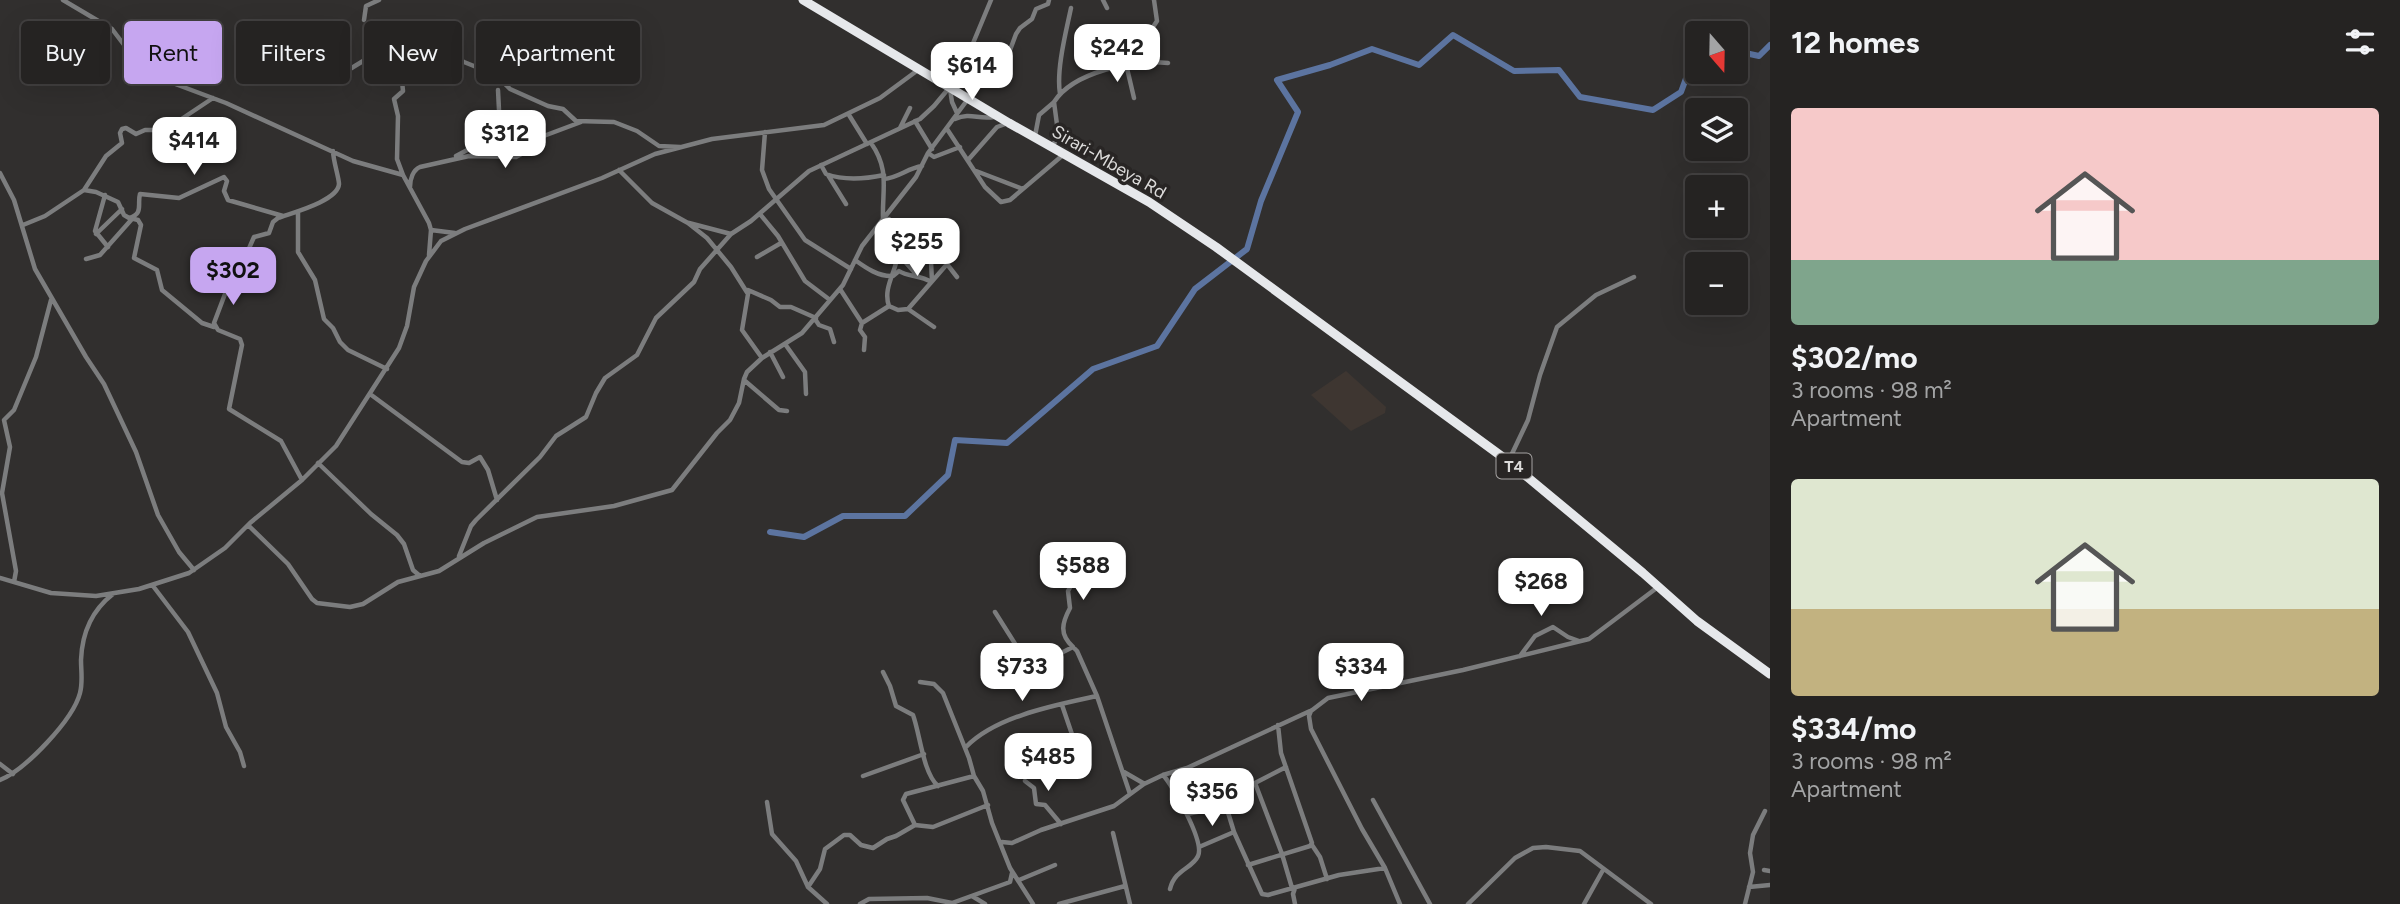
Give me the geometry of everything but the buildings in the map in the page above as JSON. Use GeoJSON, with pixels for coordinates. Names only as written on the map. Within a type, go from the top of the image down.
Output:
{"type":"FeatureCollection","features":[{"type":"Feature","properties":{"kind":"highway","name":"Sirari-Mbeya Rd"},"geometry":{"type":"LineString","coordinates":[[803,0],[918,70],[1149,202],[1216,247],[1508,461]]}},
{"type":"Feature","properties":{"kind":"highway","name":"T4"},"geometry":{"type":"LineString","coordinates":[[1508,461],[1697,621],[1770,674]]}},
{"type":"Feature","properties":{"kind":"street"},"geometry":{"type":"LineString","coordinates":[[63,0],[112,29],[131,55],[153,67],[165,79],[359,163],[403,175]]}},
{"type":"Feature","properties":{"kind":"street"},"geometry":{"type":"LineString","coordinates":[[364,20],[366,6],[379,0]]}},
{"type":"Feature","properties":{"kind":"street"},"geometry":{"type":"LineString","coordinates":[[459,557],[471,526],[545,452],[556,436],[586,417],[605,378],[637,355],[656,318],[694,282],[700,269],[732,234],[760,214],[809,171],[915,121],[952,89],[991,0]]}},
{"type":"Feature","properties":{"kind":"street"},"geometry":{"type":"LineString","coordinates":[[968,53],[1003,69],[1020,27],[1032,19],[1036,9],[1048,4],[1049,0]]}},
{"type":"Feature","properties":{"kind":"street"},"geometry":{"type":"LineString","coordinates":[[1103,0],[1107,8]]}},
{"type":"Feature","properties":{"kind":"street"},"geometry":{"type":"LineString","coordinates":[[1138,62],[1139,48],[1157,22],[1154,0]]}},
{"type":"Feature","properties":{"kind":"street"},"geometry":{"type":"LineString","coordinates":[[1060,94],[1062,49],[1071,8]]}},
{"type":"Feature","properties":{"kind":"street"},"geometry":{"type":"LineString","coordinates":[[350,69],[364,60]]}},
{"type":"Feature","properties":{"kind":"street"},"geometry":{"type":"LineString","coordinates":[[1035,137],[1039,115],[1060,94],[1093,75],[1138,62],[1168,63]]}},
{"type":"Feature","properties":{"kind":"street"},"geometry":{"type":"LineString","coordinates":[[1126,64],[1134,98]]}},
{"type":"Feature","properties":{"kind":"street"},"geometry":{"type":"LineString","coordinates":[[0,578],[60,594],[114,594],[183,576],[194,570],[225,548],[302,480],[335,446],[387,369],[403,340],[414,287],[429,256],[441,242],[456,233],[655,154],[712,139],[824,125],[880,98],[918,70]]}},
{"type":"Feature","properties":{"kind":"street"},"geometry":{"type":"LineString","coordinates":[[402,84],[403,91],[394,99],[398,116],[397,159],[431,230],[429,256]]}},
{"type":"Feature","properties":{"kind":"street"},"geometry":{"type":"LineString","coordinates":[[504,84],[548,106],[563,109],[574,120],[614,122],[637,131],[659,146],[685,147]]}},
{"type":"Feature","properties":{"kind":"street"},"geometry":{"type":"LineString","coordinates":[[952,89],[952,102],[958,114]]}},
{"type":"Feature","properties":{"kind":"street"},"geometry":{"type":"LineString","coordinates":[[452,158],[488,139],[499,110],[498,90]]}},
{"type":"Feature","properties":{"kind":"street"},"geometry":{"type":"LineString","coordinates":[[23,225],[45,216],[84,190],[106,156],[122,143],[122,129],[126,128],[136,134],[145,130],[162,131],[213,98]]}},
{"type":"Feature","properties":{"kind":"street"},"geometry":{"type":"LineString","coordinates":[[248,525],[288,564],[312,599],[320,604],[349,607],[363,604],[398,582],[439,571],[459,557],[537,517],[614,506],[672,490],[730,420],[741,398],[747,372],[770,352],[802,333],[840,289],[862,246],[916,177],[930,151],[968,99]]}},
{"type":"Feature","properties":{"kind":"street"},"geometry":{"type":"LineString","coordinates":[[1053,148],[1058,132],[1054,102]]}},
{"type":"Feature","properties":{"kind":"street"},"geometry":{"type":"LineString","coordinates":[[899,129],[911,108]]}},
{"type":"Feature","properties":{"kind":"street"},"geometry":{"type":"LineString","coordinates":[[849,115],[883,165],[885,219],[896,235],[898,253],[888,291],[889,306]]}},
{"type":"Feature","properties":{"kind":"street"},"geometry":{"type":"LineString","coordinates":[[954,119],[965,115],[986,118],[998,116]]}},
{"type":"Feature","properties":{"kind":"street"},"geometry":{"type":"LineString","coordinates":[[915,121],[934,157],[960,147]]}},
{"type":"Feature","properties":{"kind":"street"},"geometry":{"type":"LineString","coordinates":[[410,188],[410,179],[417,168],[469,156],[516,157],[530,149],[541,137],[581,122]]}},
{"type":"Feature","properties":{"kind":"street"},"geometry":{"type":"LineString","coordinates":[[968,160],[998,127],[1009,123]]}},
{"type":"Feature","properties":{"kind":"street"},"geometry":{"type":"LineString","coordinates":[[947,129],[985,187],[1001,202],[1010,200],[1065,153]]}},
{"type":"Feature","properties":{"kind":"street"},"geometry":{"type":"LineString","coordinates":[[765,132],[763,174],[766,184],[805,240],[851,269]]}},
{"type":"Feature","properties":{"kind":"street"},"geometry":{"type":"LineString","coordinates":[[216,328],[214,323],[217,312],[253,239],[269,233],[273,222],[323,200],[338,186],[333,151]]}},
{"type":"Feature","properties":{"kind":"street"},"geometry":{"type":"LineString","coordinates":[[821,166],[846,204]]}},
{"type":"Feature","properties":{"kind":"street"},"geometry":{"type":"LineString","coordinates":[[828,175],[851,179],[860,176],[894,178],[909,169],[923,166]]}},
{"type":"Feature","properties":{"kind":"street"},"geometry":{"type":"LineString","coordinates":[[619,170],[652,203],[688,223],[717,249],[747,290],[749,299],[742,330],[762,358]]}},
{"type":"Feature","properties":{"kind":"street"},"geometry":{"type":"LineString","coordinates":[[976,171],[1024,189]]}},
{"type":"Feature","properties":{"kind":"street"},"geometry":{"type":"LineString","coordinates":[[0,173],[14,200],[35,269],[114,404],[136,452],[163,525],[179,552],[194,570]]}},
{"type":"Feature","properties":{"kind":"street"},"geometry":{"type":"LineString","coordinates":[[86,259],[96,257],[136,215],[139,211],[140,194],[179,198],[222,177],[227,179],[224,191],[230,201],[284,216]]}},
{"type":"Feature","properties":{"kind":"street"},"geometry":{"type":"LineString","coordinates":[[838,190],[839,177]]}},
{"type":"Feature","properties":{"kind":"street"},"geometry":{"type":"LineString","coordinates":[[84,190],[118,202],[124,215],[139,220],[139,242],[133,256],[157,270],[162,290],[202,323],[237,337],[242,345],[229,409],[281,441],[302,480]]}},
{"type":"Feature","properties":{"kind":"street"},"geometry":{"type":"LineString","coordinates":[[104,195],[96,234],[107,247]]}},
{"type":"Feature","properties":{"kind":"street"},"geometry":{"type":"LineString","coordinates":[[96,234],[122,209]]}},
{"type":"Feature","properties":{"kind":"street"},"geometry":{"type":"LineString","coordinates":[[299,212],[298,252],[315,280],[324,319],[348,350],[387,369]]}},
{"type":"Feature","properties":{"kind":"street"},"geometry":{"type":"LineString","coordinates":[[760,214],[805,281],[830,300]]}},
{"type":"Feature","properties":{"kind":"street"},"geometry":{"type":"LineString","coordinates":[[885,219],[904,223],[930,241],[957,277]]}},
{"type":"Feature","properties":{"kind":"street"},"geometry":{"type":"LineString","coordinates":[[688,223],[732,234]]}},
{"type":"Feature","properties":{"kind":"street"},"geometry":{"type":"LineString","coordinates":[[431,230],[456,233]]}},
{"type":"Feature","properties":{"kind":"street"},"geometry":{"type":"LineString","coordinates":[[930,241],[932,281]]}},
{"type":"Feature","properties":{"kind":"street"},"geometry":{"type":"LineString","coordinates":[[757,257],[781,243]]}},
{"type":"Feature","properties":{"kind":"street"},"geometry":{"type":"LineString","coordinates":[[898,253],[917,275]]}},
{"type":"Feature","properties":{"kind":"street"},"geometry":{"type":"LineString","coordinates":[[855,260],[870,270],[891,276],[899,271],[932,281]]}},
{"type":"Feature","properties":{"kind":"street"},"geometry":{"type":"LineString","coordinates":[[908,309],[948,263]]}},
{"type":"Feature","properties":{"kind":"street"},"geometry":{"type":"LineString","coordinates":[[1508,461],[1528,420],[1540,375],[1558,327],[1596,295],[1633,277]]}},
{"type":"Feature","properties":{"kind":"street"},"geometry":{"type":"LineString","coordinates":[[840,289],[862,323]]}},
{"type":"Feature","properties":{"kind":"street"},"geometry":{"type":"LineString","coordinates":[[747,290],[771,300],[780,307],[791,307],[816,318],[820,326],[830,329],[834,342]]}},
{"type":"Feature","properties":{"kind":"street"},"geometry":{"type":"LineString","coordinates":[[14,582],[15,564],[1,496],[10,447],[4,420],[14,410],[36,357],[51,297]]}},
{"type":"Feature","properties":{"kind":"street"},"geometry":{"type":"LineString","coordinates":[[889,306],[898,310],[908,309],[934,327]]}},
{"type":"Feature","properties":{"kind":"street"},"geometry":{"type":"LineString","coordinates":[[864,350],[865,337],[860,330],[862,323],[889,306]]}},
{"type":"Feature","properties":{"kind":"street"},"geometry":{"type":"LineString","coordinates":[[785,344],[805,372],[806,394]]}},
{"type":"Feature","properties":{"kind":"street"},"geometry":{"type":"LineString","coordinates":[[770,352],[783,377]]}},
{"type":"Feature","properties":{"kind":"street"},"geometry":{"type":"LineString","coordinates":[[744,379],[777,408],[787,411]]}},
{"type":"Feature","properties":{"kind":"street"},"geometry":{"type":"LineString","coordinates":[[370,394],[461,462],[469,463],[480,457],[488,470],[497,500]]}},
{"type":"Feature","properties":{"kind":"street"},"geometry":{"type":"LineString","coordinates":[[318,463],[397,535],[404,544],[413,570],[420,576]]}},
{"type":"Feature","properties":{"kind":"street"},"geometry":{"type":"LineString","coordinates":[[1067,569],[1072,584],[1068,591],[1070,608],[1062,630],[1081,658],[1097,696],[1130,794]]}},
{"type":"Feature","properties":{"kind":"street"},"geometry":{"type":"LineString","coordinates":[[152,585],[188,632],[217,693],[226,727],[240,752],[244,766]]}},
{"type":"Feature","properties":{"kind":"street"},"geometry":{"type":"LineString","coordinates":[[1002,842],[1012,843],[1114,806],[1144,784],[1187,768],[1311,711],[1328,698],[1520,656],[1596,635],[1658,587]]}},
{"type":"Feature","properties":{"kind":"street"},"geometry":{"type":"LineString","coordinates":[[0,780],[13,774],[49,740],[73,709],[81,688],[81,657],[85,632],[95,611],[114,594]]}},
{"type":"Feature","properties":{"kind":"street"},"geometry":{"type":"LineString","coordinates":[[995,612],[1026,661],[1039,664],[1073,647]]}},
{"type":"Feature","properties":{"kind":"street"},"geometry":{"type":"LineString","coordinates":[[1520,656],[1535,636],[1553,627],[1568,638],[1580,641]]}},
{"type":"Feature","properties":{"kind":"street"},"geometry":{"type":"LineString","coordinates":[[883,672],[895,706],[913,715],[933,780],[938,786]]}},
{"type":"Feature","properties":{"kind":"street"},"geometry":{"type":"LineString","coordinates":[[920,682],[934,684],[943,693],[1013,873],[1033,904]]}},
{"type":"Feature","properties":{"kind":"street"},"geometry":{"type":"LineString","coordinates":[[965,747],[973,739],[1026,715],[1097,696]]}},
{"type":"Feature","properties":{"kind":"street"},"geometry":{"type":"LineString","coordinates":[[1062,705],[1077,749]]}},
{"type":"Feature","properties":{"kind":"street"},"geometry":{"type":"LineString","coordinates":[[1311,711],[1311,729],[1385,868],[1401,904]]}},
{"type":"Feature","properties":{"kind":"street"},"geometry":{"type":"LineString","coordinates":[[1278,726],[1279,744],[1286,767],[1312,845],[1317,851],[1327,879]]}},
{"type":"Feature","properties":{"kind":"street"},"geometry":{"type":"LineString","coordinates":[[863,776],[924,754]]}},
{"type":"Feature","properties":{"kind":"street"},"geometry":{"type":"LineString","coordinates":[[0,764],[13,774]]}},
{"type":"Feature","properties":{"kind":"street"},"geometry":{"type":"LineString","coordinates":[[1187,814],[1207,810],[1223,796],[1286,767]]}},
{"type":"Feature","properties":{"kind":"street"},"geometry":{"type":"LineString","coordinates":[[1121,770],[1144,784]]}},
{"type":"Feature","properties":{"kind":"street"},"geometry":{"type":"LineString","coordinates":[[1163,775],[1187,814],[1199,847],[1197,857],[1179,872],[1170,889]]}},
{"type":"Feature","properties":{"kind":"street"},"geometry":{"type":"LineString","coordinates":[[915,825],[903,796],[974,776]]}},
{"type":"Feature","properties":{"kind":"street"},"geometry":{"type":"LineString","coordinates":[[1025,781],[1034,788],[1036,804],[1045,805],[1060,824]]}},
{"type":"Feature","properties":{"kind":"street"},"geometry":{"type":"LineString","coordinates":[[1255,783],[1282,854],[1295,904]]}},
{"type":"Feature","properties":{"kind":"street"},"geometry":{"type":"LineString","coordinates":[[1223,796],[1234,832],[1262,894],[1268,895],[1327,879],[1385,868]]}},
{"type":"Feature","properties":{"kind":"street"},"geometry":{"type":"LineString","coordinates":[[1373,800],[1430,904]]}},
{"type":"Feature","properties":{"kind":"street"},"geometry":{"type":"LineString","coordinates":[[767,802],[772,834],[796,861],[808,887],[827,904]]}},
{"type":"Feature","properties":{"kind":"street"},"geometry":{"type":"LineString","coordinates":[[808,887],[820,869],[825,849],[844,835],[850,835],[861,845],[873,849],[915,825],[933,827],[988,804]]}},
{"type":"Feature","properties":{"kind":"street"},"geometry":{"type":"LineString","coordinates":[[1745,904],[1753,867],[1750,850],[1753,835],[1765,811]]}},
{"type":"Feature","properties":{"kind":"street"},"geometry":{"type":"LineString","coordinates":[[1199,847],[1234,832]]}},
{"type":"Feature","properties":{"kind":"street"},"geometry":{"type":"LineString","coordinates":[[1113,833],[1130,904]]}},
{"type":"Feature","properties":{"kind":"street"},"geometry":{"type":"LineString","coordinates":[[1005,853],[1012,843]]}},
{"type":"Feature","properties":{"kind":"street"},"geometry":{"type":"LineString","coordinates":[[1248,865],[1312,845]]}},
{"type":"Feature","properties":{"kind":"street"},"geometry":{"type":"LineString","coordinates":[[1468,904],[1515,858],[1533,848],[1546,847],[1580,851],[1651,904]]}},
{"type":"Feature","properties":{"kind":"street"},"geometry":{"type":"LineString","coordinates":[[1019,880],[1055,865]]}},
{"type":"Feature","properties":{"kind":"street"},"geometry":{"type":"LineString","coordinates":[[1584,904],[1603,870]]}},
{"type":"Feature","properties":{"kind":"street"},"geometry":{"type":"LineString","coordinates":[[860,904],[869,899],[928,898],[952,903],[1010,882],[1013,873]]}},
{"type":"Feature","properties":{"kind":"street"},"geometry":{"type":"LineString","coordinates":[[1749,887],[1770,885]]}},
{"type":"Feature","properties":{"kind":"street"},"geometry":{"type":"LineString","coordinates":[[1059,904],[1075,899],[1085,901],[1125,886]]}},
{"type":"Feature","properties":{"kind":"street"},"geometry":{"type":"LineString","coordinates":[[972,896],[985,904]]}},
{"type":"Feature","properties":{"kind":"shaded area"},"geometry":{"type":"Polygon","coordinates":[[[1346,371],[1386,407],[1385,413],[1351,431],[1311,395],[1346,371]]]}},
{"type":"Feature","properties":{"kind":"waterway"},"geometry":{"type":"LineString","coordinates":[[770,532],[804,537],[843,516],[905,516],[948,475],[955,440],[1007,443],[1093,369],[1157,346],[1195,289],[1247,249],[1261,201],[1298,112],[1277,80],[1330,65],[1372,49],[1419,65],[1453,35],[1514,71],[1559,70],[1580,97],[1653,110],[1681,92],[1685,81]]}},
{"type":"Feature","properties":{"kind":"waterway"},"geometry":{"type":"LineString","coordinates":[[1748,54],[1759,56],[1770,45]]}}]}
